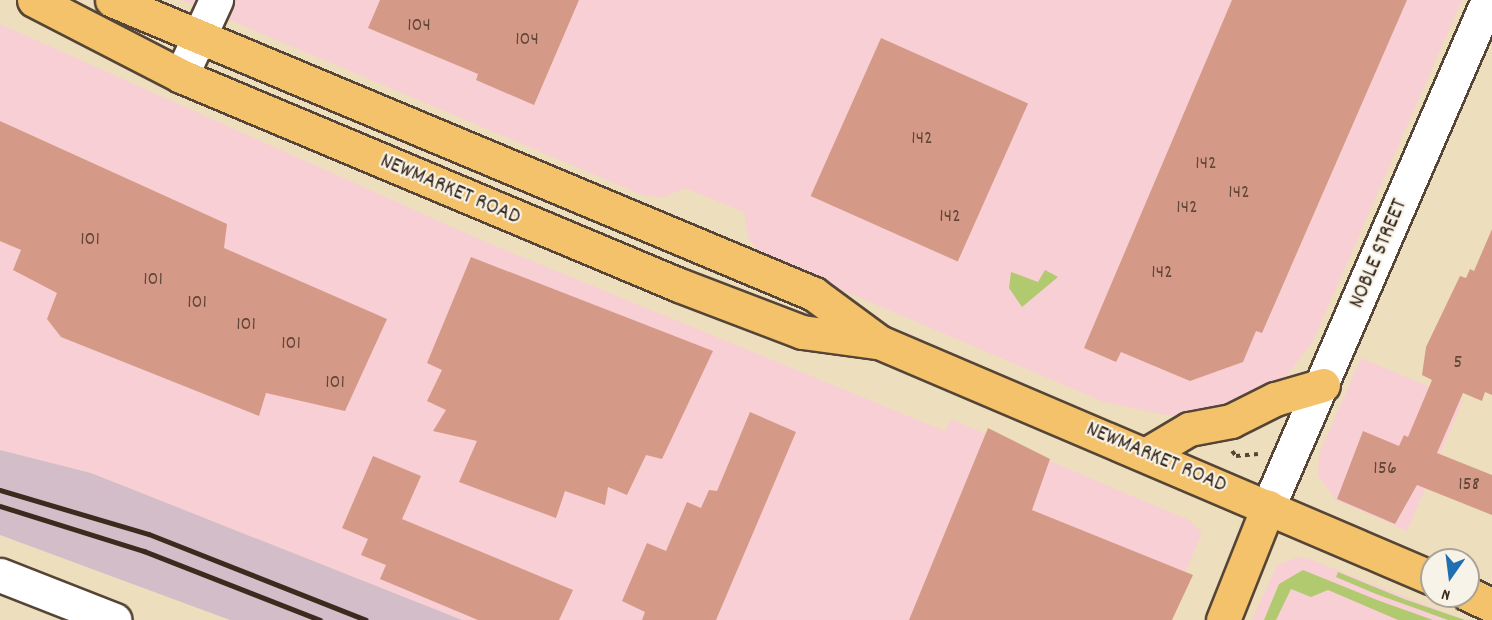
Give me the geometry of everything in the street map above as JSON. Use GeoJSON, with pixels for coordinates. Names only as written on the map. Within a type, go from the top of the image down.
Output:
{"type":"FeatureCollection","features":[{"type":"Feature","properties":{"kind":"main road","name":"NEWMARKET ROAD"},"geometry":{"type":"LineString","coordinates":[[34,0],[182,76],[738,308],[802,332],[879,342]]}},
{"type":"Feature","properties":{"kind":"main road","name":"NEWMARKET ROAD"},"geometry":{"type":"LineString","coordinates":[[112,0],[814,294],[879,342],[1147,454],[1420,573]]}},
{"type":"Feature","properties":{"kind":"main road"},"geometry":{"type":"LineString","coordinates":[[1147,454],[1189,429],[1231,421],[1275,399],[1323,385]]}},
{"type":"Feature","properties":{"kind":"main road"},"geometry":{"type":"LineString","coordinates":[[1223,620],[1268,507]]}},
{"type":"Feature","properties":{"kind":"street"},"geometry":{"type":"LineString","coordinates":[[182,76],[216,0]]}},
{"type":"Feature","properties":{"kind":"street","name":"NOBLE STREET"},"geometry":{"type":"LineString","coordinates":[[1268,507],[1323,385],[1488,0]]}},
{"type":"Feature","properties":{"kind":"street"},"geometry":{"type":"LineString","coordinates":[[0,575],[115,620]]}},
{"type":"Feature","properties":{"kind":"shaded area"},"geometry":{"type":"Polygon","coordinates":[[[182,0],[1462,0],[1313,341],[1287,375],[1251,401],[1181,418],[1104,402],[823,282],[756,249],[748,237],[744,212],[685,188],[664,197],[645,196],[182,0]]]}},
{"type":"Feature","properties":{"kind":"shaded area"},"geometry":{"type":"Polygon","coordinates":[[[0,24],[486,242],[945,431],[951,419],[1189,520],[1202,532],[1166,620],[462,620],[91,473],[0,450],[0,24]]]}},
{"type":"Feature","properties":{"kind":"shaded area"},"geometry":{"type":"Polygon","coordinates":[[[1361,358],[1463,401],[1407,531],[1336,500],[1318,476],[1319,454],[1361,358]]]}},
{"type":"Feature","properties":{"kind":"shaded area"},"geometry":{"type":"Polygon","coordinates":[[[0,450],[91,473],[462,620],[230,620],[0,535],[0,450]]]}},
{"type":"Feature","properties":{"kind":"shaded area"},"geometry":{"type":"Polygon","coordinates":[[[1298,557],[1309,559],[1420,602],[1420,608],[1434,608],[1465,620],[1252,620],[1277,565],[1298,557]]]}},
{"type":"Feature","properties":{"kind":"green space"},"geometry":{"type":"Polygon","coordinates":[[[1045,270],[1058,277],[1022,307],[1009,288],[1011,272],[1038,282],[1045,270]]]}},
{"type":"Feature","properties":{"kind":"green space"},"geometry":{"type":"Polygon","coordinates":[[[1303,570],[1433,620],[1398,620],[1328,590],[1311,597],[1291,589],[1276,620],[1264,620],[1279,584],[1303,570]]]}},
{"type":"Feature","properties":{"kind":"green space"},"geometry":{"type":"Polygon","coordinates":[[[1338,572],[1420,605],[1420,608],[1430,608],[1465,620],[1448,620],[1336,577],[1338,572]]]}},
{"type":"Feature","properties":{"kind":"building"},"geometry":{"type":"Polygon","coordinates":[[[380,0],[579,0],[534,105],[476,80],[478,74],[368,28],[380,0]]]}},
{"type":"Feature","properties":{"kind":"building"},"geometry":{"type":"Polygon","coordinates":[[[1232,0],[1407,0],[1262,333],[1256,331],[1243,362],[1190,381],[1121,352],[1116,362],[1084,348],[1232,0]]]}},
{"type":"Feature","properties":{"kind":"building"},"geometry":{"type":"Polygon","coordinates":[[[881,38],[1028,103],[958,262],[811,196],[881,38]]]}},
{"type":"Feature","properties":{"kind":"building"},"geometry":{"type":"Polygon","coordinates":[[[0,121],[227,224],[224,248],[387,319],[345,411],[266,393],[259,416],[61,337],[47,319],[57,293],[13,270],[21,250],[0,241],[0,121]]]}},
{"type":"Feature","properties":{"kind":"building"},"geometry":{"type":"Polygon","coordinates":[[[1492,229],[1492,395],[1485,392],[1482,401],[1463,393],[1437,453],[1492,475],[1492,515],[1417,485],[1395,524],[1337,499],[1363,431],[1399,446],[1404,435],[1408,437],[1432,380],[1422,375],[1426,347],[1460,276],[1466,278],[1470,269],[1474,271],[1492,229]]]}},
{"type":"Feature","properties":{"kind":"building"},"geometry":{"type":"Polygon","coordinates":[[[471,257],[713,351],[662,459],[646,455],[627,495],[608,487],[605,505],[565,491],[556,518],[459,482],[477,441],[433,431],[446,410],[427,401],[442,370],[427,363],[471,257]]]}},
{"type":"Feature","properties":{"kind":"building"},"geometry":{"type":"Polygon","coordinates":[[[750,412],[796,432],[716,620],[642,620],[645,612],[622,601],[647,543],[666,551],[687,502],[701,508],[709,490],[717,491],[750,412]]]}},
{"type":"Feature","properties":{"kind":"building"},"geometry":{"type":"Polygon","coordinates":[[[988,428],[1050,459],[1032,510],[1193,575],[1172,620],[909,620],[988,428]]]}},
{"type":"Feature","properties":{"kind":"building"},"geometry":{"type":"Polygon","coordinates":[[[373,456],[421,476],[402,519],[573,590],[559,620],[478,620],[380,579],[386,565],[361,555],[368,539],[342,528],[373,456]]]}},
{"type":"Feature","properties":{"kind":"railway"},"geometry":{"type":"LineString","coordinates":[[0,490],[149,534],[366,620]]}},
{"type":"Feature","properties":{"kind":"railway"},"geometry":{"type":"LineString","coordinates":[[0,506],[144,551],[320,620]]}}]}
